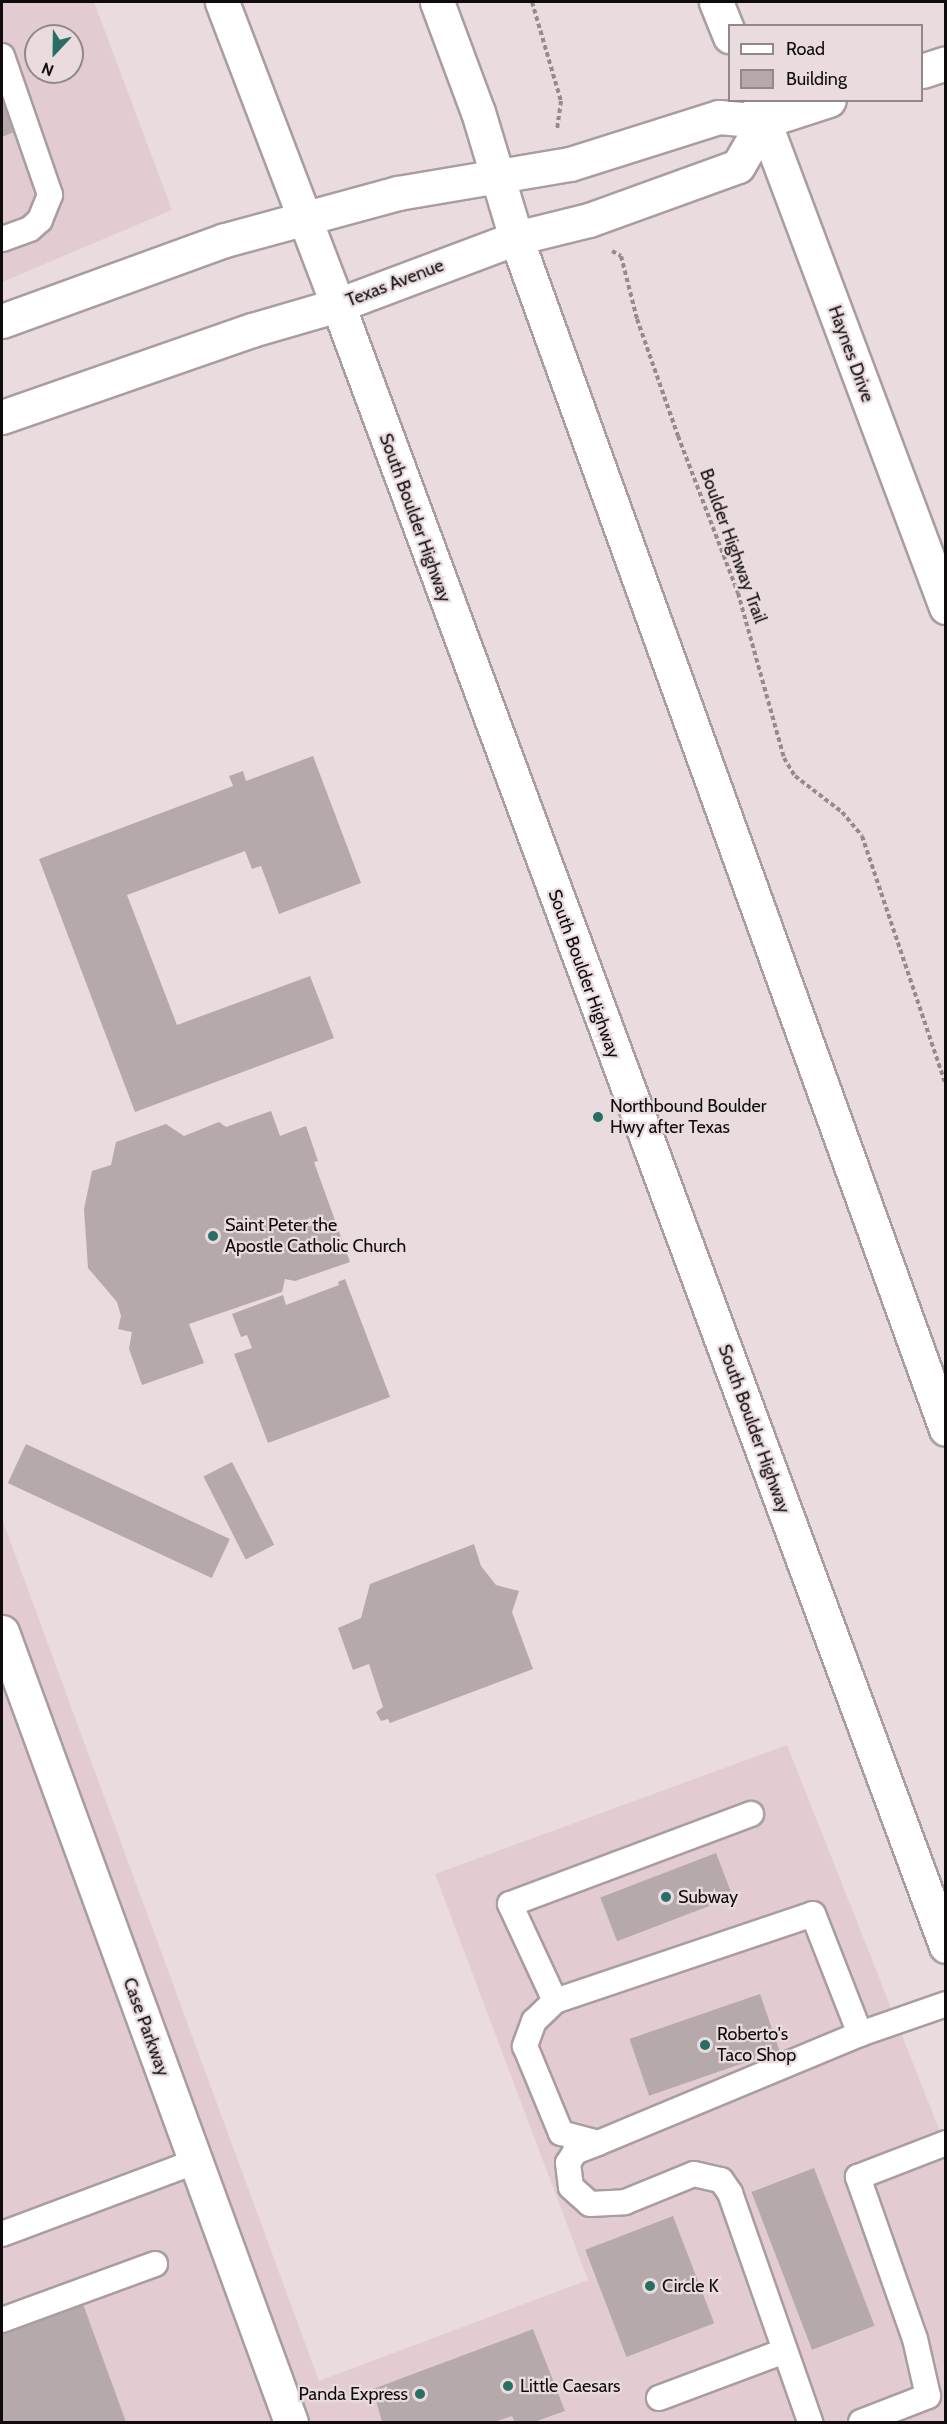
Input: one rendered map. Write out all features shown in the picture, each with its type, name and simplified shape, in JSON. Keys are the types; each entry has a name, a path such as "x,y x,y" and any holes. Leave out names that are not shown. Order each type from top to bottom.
{"main road":[{"name":"South Boulder Highway","path":"222,2 338,305 945,1946"},
{"path":"436,2 498,174 516,238 945,1430"},
{"path":"716,2 728,33"},
{"path":"923,70 945,63"},
{"path":"2,321 225,240 304,221 398,193 498,174 570,164 719,117 816,102"},
{"name":"Texas Avenue","path":"2,417 252,330 338,305 516,238 589,220 738,166 760,111"},
{"name":"Haynes Drive","path":"760,111 945,607"},
{"name":"Case Parkway","path":"2,1632 291,2422"}],"lane":[{"path":"2,56 50,195 40,220 30,229 2,239"},
{"path":"555,2001 510,1904 751,1814"},
{"path":"598,2143 570,2138 558,2128 525,2046 534,2021 555,2001 813,1914 860,2034"},
{"path":"810,2422 730,2193 722,2180 694,2174 625,2202 590,2204 571,2187 568,2163 575,2152 860,2034 945,2004"},
{"path":"861,2422 928,2396 915,2339 858,2177 945,2143"},
{"path":"2,2234 195,2162"},
{"path":"2,2320 155,2264"},
{"path":"659,2398 785,2351"}],"path":[{"path":"532,2 561,101 556,126 570,164"},
{"name":"Boulder Highway Trail","path":"589,220 595,242 621,256 637,319 738,592 784,758 795,776 842,812 862,836 945,1086"}],"shaded area":[{"path":"2,2 94,2 172,210 2,282"},
{"path":"2,1519 319,2381 588,2280 435,1874 787,1745 945,2144 945,2422 2,2422"}],"building":[{"path":"2,100 14,132 2,137"},
{"path":"313,756 361,883 279,914 261,866 252,869 245,851 127,895 177,1025 310,976 334,1038 135,1112 39,859 233,786 229,776 243,771 246,781"},
{"name":"Saint Peter the Apostle Catholic Church","path":"271,1111 280,1136 306,1126 318,1161 314,1162 350,1262 295,1281 285,1279 282,1292 189,1324 204,1363 142,1385 129,1349 132,1332 118,1329 121,1316 117,1302 88,1268 84,1209 92,1171 111,1165 116,1142 166,1124 184,1136 219,1122 226,1127"},
{"path":"345,1279 390,1397 268,1443 234,1354 252,1348 247,1335 241,1337 232,1314 283,1295 286,1305 339,1285 338,1282"},
{"path":"26,1444 230,1539 212,1578 8,1483"},
{"path":"232,1462 274,1545 246,1559 203,1477"},
{"path":"474,1544 481,1566 496,1585 519,1591 512,1612 533,1669 390,1723 388,1719 381,1721 376,1712 383,1707 369,1664 353,1670 338,1628 361,1618 370,1584"},
{"name":"Subway","path":"716,1853 733,1897 617,1941 600,1897"},
{"name":"Roberto's Taco Shop","path":"760,1994 780,2051 649,2096 630,2039"},
{"path":"814,2168 875,2326 812,2350 751,2192"},
{"name":"Circle K","path":"673,2216 714,2323 626,2357 585,2250"},
{"path":"83,2304 126,2422 2,2422 2,2333"},
{"name":"Little Caesars","path":"533,2329 565,2411 534,2422 515,2422 512,2416 494,2422 382,2422 373,2389"}],"place":[{"name":"Northbound Boulder Hwy after Texas","path":"598,1117"},
{"name":"Saint Peter the Apostle Catholic Church","path":"213,1236"},
{"name":"Subway","path":"666,1897"},
{"name":"Roberto's Taco Shop","path":"705,2045"},
{"name":"Circle K","path":"650,2286"},
{"name":"Little Caesars","path":"508,2386"},
{"name":"Panda Express","path":"420,2394"}]}
